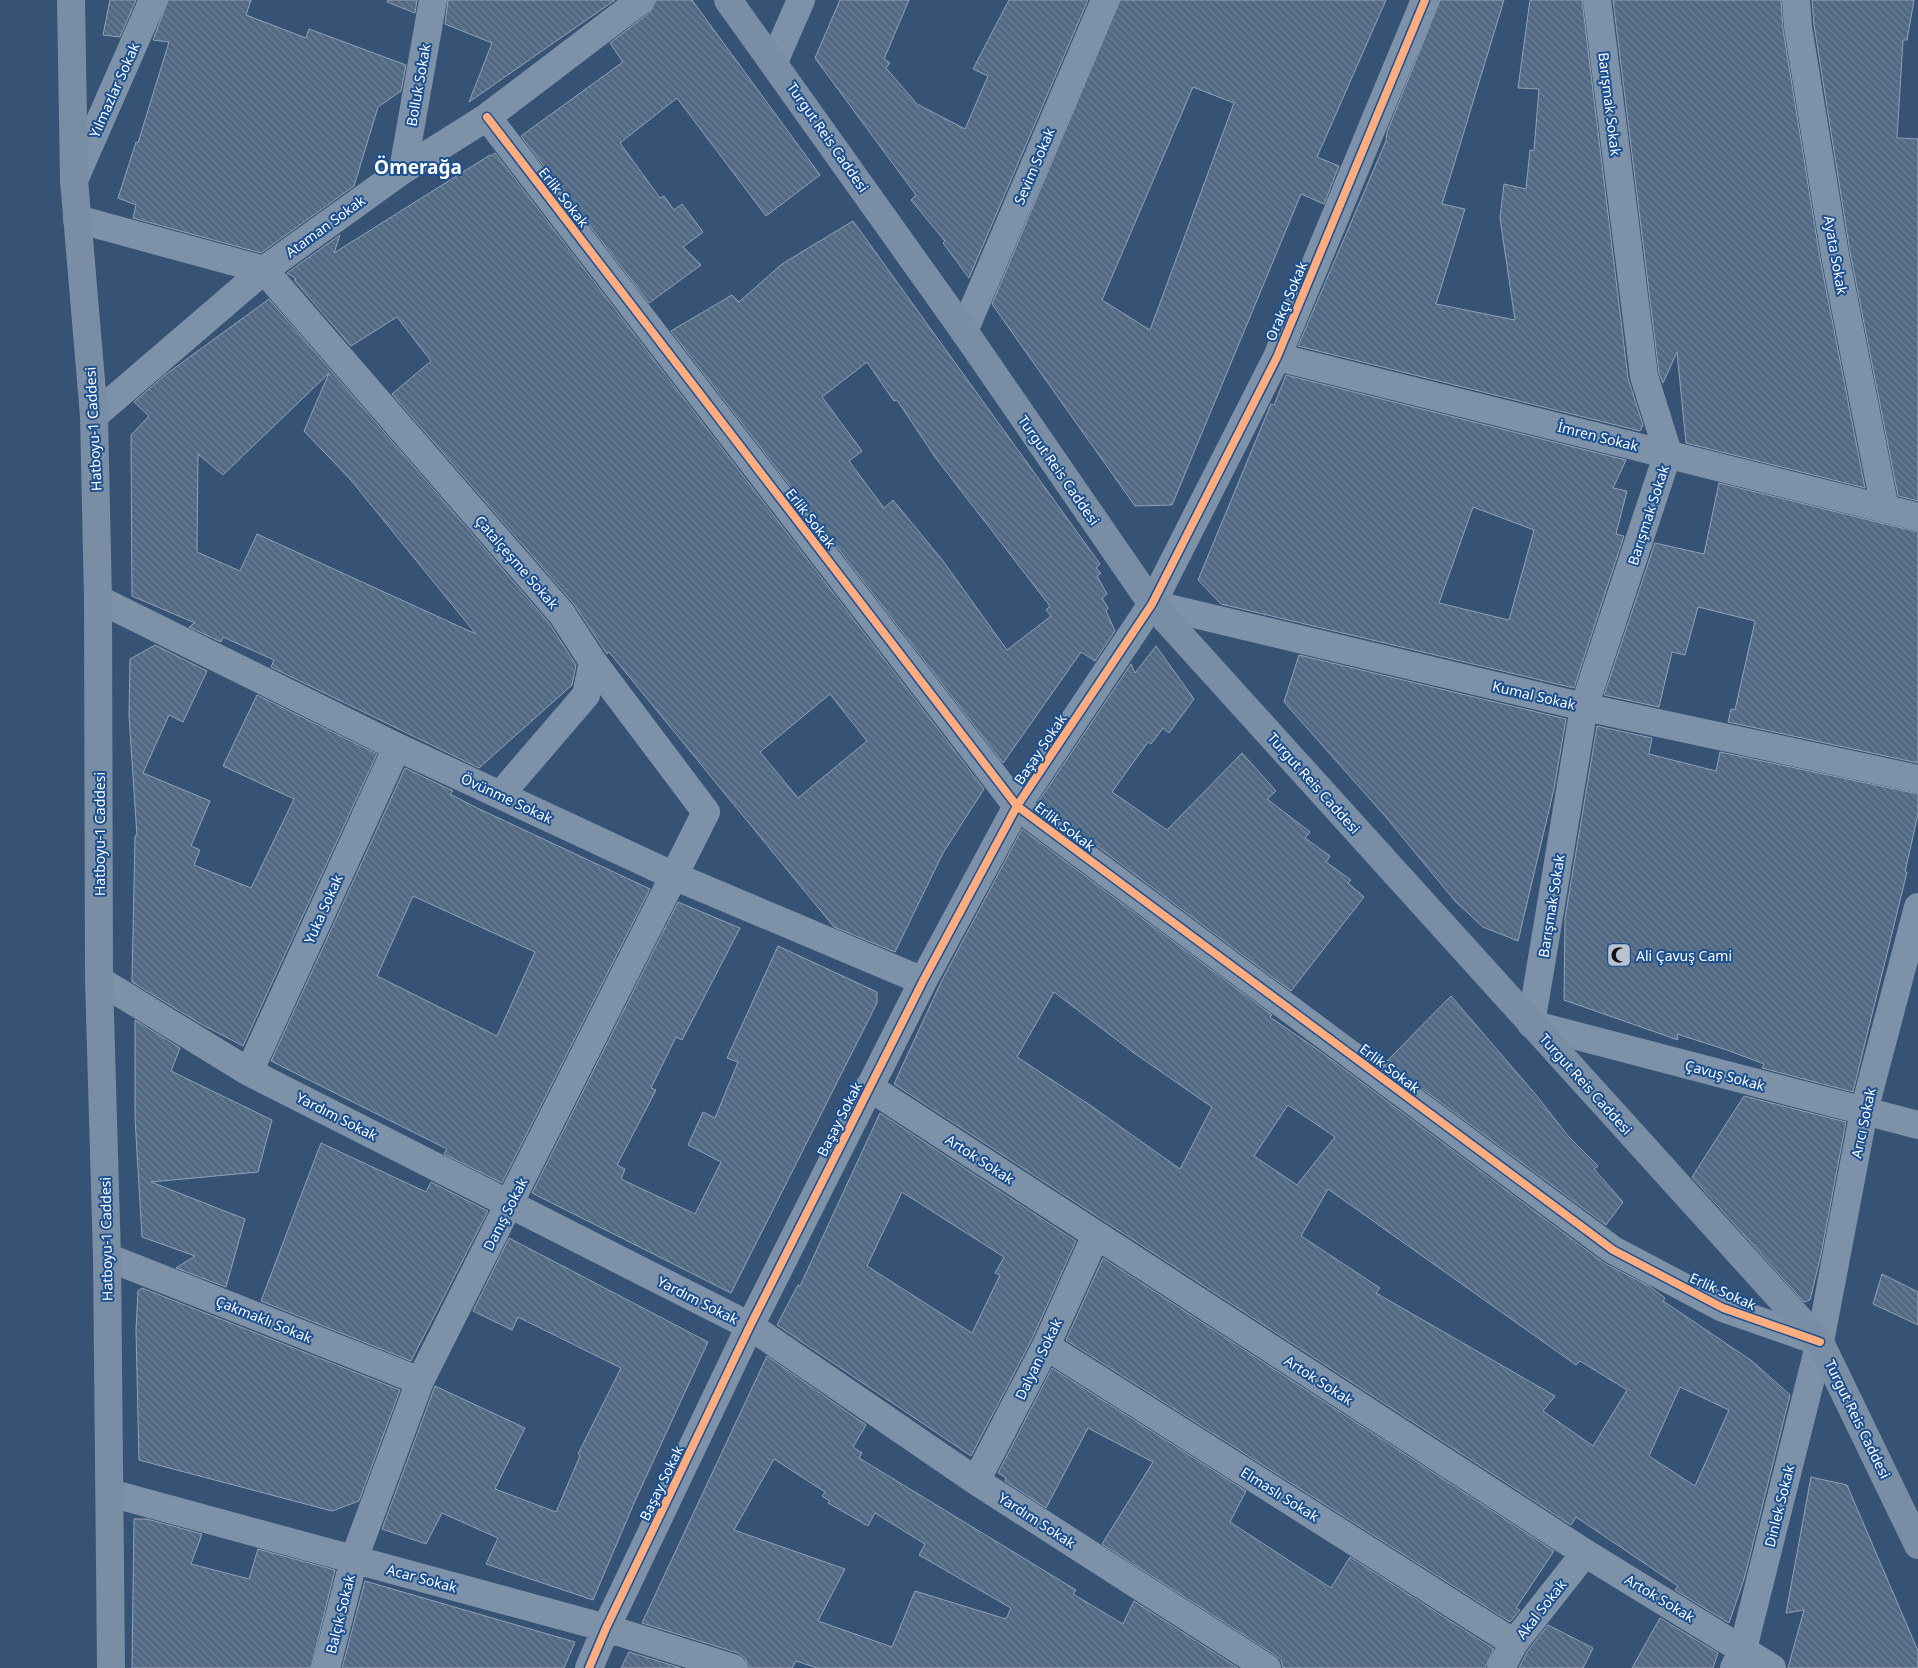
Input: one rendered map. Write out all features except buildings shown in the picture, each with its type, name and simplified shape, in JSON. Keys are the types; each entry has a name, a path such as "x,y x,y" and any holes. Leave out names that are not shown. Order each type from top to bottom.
{"main road":[{"name":"Hatboyu-1 Caddesi","path":"71,0 74,180 94,416 98,599 100,980 107,1257 111,1668"},
{"name":"Turgut Reis Caddesi","path":"728,0 964,331 1152,604 1820,1342 1918,1545"}],"street":[{"name":"Yılmazlar Sokak","path":"74,180 153,0"},
{"name":"Bolluk Sokak","path":"403,170 433,0"},
{"name":"Ataman Sokak","path":"94,416 264,270 403,170 487,117 641,0"},
{"path":"774,62 801,0"},
{"name":"Sevim Sokak","path":"964,331 1105,0"},
{"name":"Orakçı Sokak","path":"1152,604 1277,357 1425,0"},
{"name":"Barışmak Sokak","path":"1531,1024 1584,707 1668,453 1644,376 1598,0"},
{"name":"Ayata Sokak","path":"1796,0 1798,28 1835,255 1885,508"},
{"name":"Erlik Sokak","path":"487,117 1017,806 1612,1250 1723,1308 1820,1342"},
{"path":"78,219 264,270"},
{"name":"Çatalçeşme Sokak","path":"264,270 562,614 593,662 706,812 674,876"},
{"name":"İmren Sokak","path":"1277,357 1668,453 1918,517"},
{"name":"Övünme Sokak","path":"98,599 397,747 674,876 923,981"},
{"name":"Başay Sokak","path":"589,1668 606,1628 750,1326 923,981 1017,806 1152,604"},
{"name":"Kumal Sokak","path":"1152,604 1584,707 1918,779"},
{"path":"501,794 586,695 593,662"},
{"name":"Yuka Sokak","path":"249,1072 397,747"},
{"name":"Danış Sokak","path":"354,1559 420,1381 674,876"},
{"name":"Arıcı Sokak","path":"1820,1342 1864,1111 1918,907"},
{"name":"Yardım Sokak","path":"100,980 249,1072 750,1326 976,1481 1267,1668"},
{"name":"Çavuş Sokak","path":"1531,1024 1918,1125"},
{"name":"Artok Sokak","path":"869,1087 1585,1553 1739,1658 1772,1668"},
{"name":"Dalyan Sokak","path":"976,1481 1046,1346 1096,1235"},
{"name":"Çakmaklı Sokak","path":"107,1257 420,1381"},
{"name":"Dinlek Sokak","path":"1739,1658 1820,1342"},
{"name":"Elmaslı Sokak","path":"1046,1346 1514,1643"},
{"name":"Acar Sokak","path":"110,1494 606,1628 733,1668"},
{"name":"Akal Sokak","path":"1501,1668 1514,1643 1585,1553"},
{"name":"Balçık Sokak","path":"326,1668 354,1559"}],"cycle path":[{"path":"589,1668 606,1628 750,1326 923,981 1017,806 1152,604 1277,357 1425,0"},
{"path":"487,117 1017,806 1613,1250 1723,1308 1820,1342"}],"place":[{"name":"Ali Çavuş Cami","path":"1619,955"}],"district":[{"name":"Ömerağa","path":"418,167"}]}
